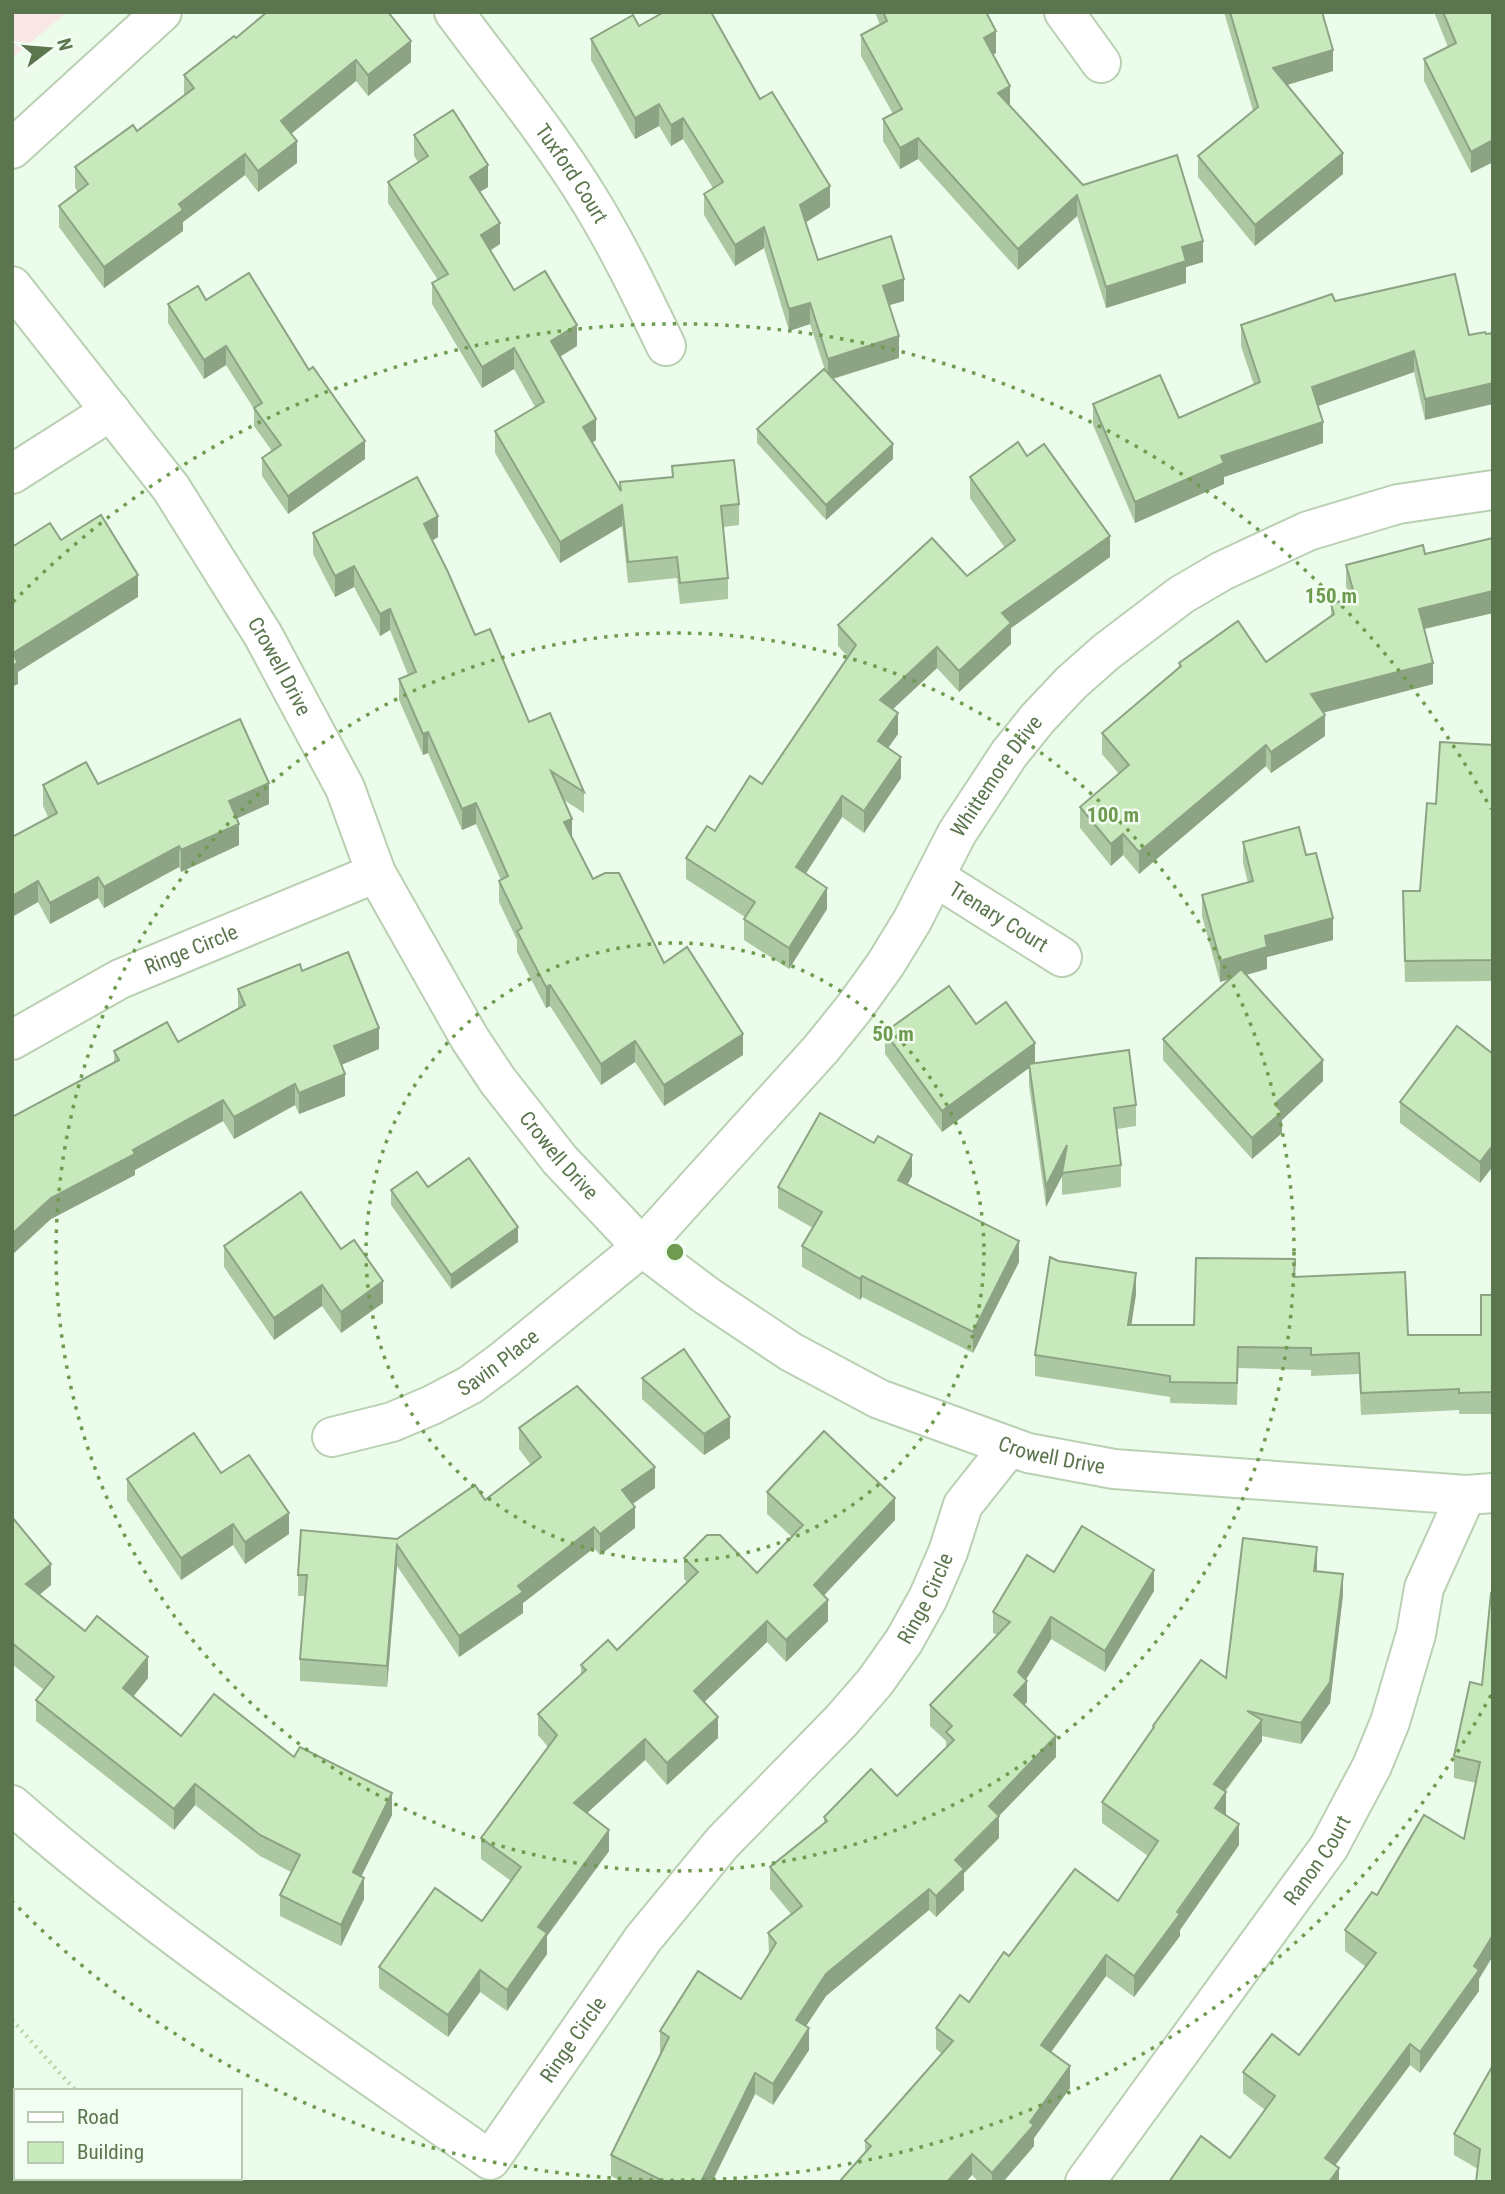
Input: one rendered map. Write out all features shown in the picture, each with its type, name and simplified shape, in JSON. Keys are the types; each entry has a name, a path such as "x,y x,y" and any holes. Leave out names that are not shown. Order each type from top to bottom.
{"street":[{"path":"12,149 162,12"},
{"name":"Tuxford Court","path":"454,12 555,147 589,199 621,253 666,346"},
{"path":"1064,12 1101,63"},
{"name":"Crowell Drive","path":"12,286 171,488 263,635 345,788 376,873 470,1039 498,1081 560,1160 642,1247 707,1296 791,1352 879,1399 1028,1453 1114,1469 1479,1494"},
{"path":"12,474 111,411"},
{"name":"Whittemore Drive","path":"642,1247 821,1049 854,1008 885,965 972,811 1009,754 1071,683 1106,652 1181,595 1222,571 1308,531 1398,504 1493,489"},
{"name":"Ringe Circle","path":"12,1040 120,979 376,873"},
{"name":"Trenary Court","path":"934,877 1062,957"},
{"name":"Savin Place","path":"332,1437 392,1422 470,1385 642,1247"},
{"name":"Ringe Circle","path":"12,1805 191,1950 490,2160 643,1939 722,1843 842,1720 904,1641 928,1598 948,1552 963,1505 1009,1447"},
{"name":"Ranon Court","path":"1085,2182 1329,1847 1372,1766 1390,1722 1416,1634 1424,1588 1479,1494"}],"path":[{"path":"12,2020 74,2089"}],"shaded area":[{"path":"12,12 67,12 12,58"}],"building":[{"path":"267,12 388,12 411,41 368,75 356,60 281,121 297,141 258,171 245,154 179,204 183,210 104,267 59,206 88,184 75,167 133,125 137,131 194,88 184,75"},
{"path":"664,12 711,12 760,99 772,92 830,186 800,205 818,260 891,236 904,279 883,286 899,336 828,359 810,303 789,309 764,227 735,245 704,194 723,182 683,118 671,125 659,104 635,118 591,39 633,15 639,26"},
{"path":"883,12 986,12 996,31 984,38 1010,86 998,93 1083,185 1177,155 1203,241 1182,247 1186,261 1106,287 1077,195 1018,249 918,138 900,148 883,119 902,109 861,35 887,21"},
{"path":"1230,12 1322,12 1333,50 1273,68 1343,153 1255,225 1198,156 1258,107"},
{"path":"1443,12 1493,12 1493,140 1471,152 1424,59 1456,43"},
{"path":"453,110 488,165 470,177 500,223 481,235 514,290 545,271 577,325 551,341 596,419 583,427 621,491 620,482 673,477 672,466 734,460 739,504 721,506 728,578 680,583 677,557 628,562 622,505 560,542 495,431 544,402 514,348 482,367 432,283 448,274 388,182 428,156 414,135"},
{"path":"249,273 309,370 313,367 365,441 288,496 262,458 281,445 254,408 262,403 226,346 204,360 168,304 198,286 206,300"},
{"path":"1455,274 1469,335 1493,333 1493,383 1425,399 1414,351 1312,387 1323,422 1221,456 1224,463 1135,502 1093,404 1160,375 1179,418 1260,382 1241,325 1332,294 1335,301"},
{"path":"824,369 893,444 826,505 757,429"},
{"path":"1018,442 1027,456 1044,444 1110,536 1002,613 1011,623 959,671 937,647 880,700 898,713 878,741 901,757 864,811 842,796 796,867 827,888 789,948 744,919 755,902 686,858 707,826 715,831 750,776 762,784 856,645 838,625 932,538 967,576 1015,540 970,477"},
{"path":"417,477 438,516 424,524 475,635 490,629 529,722 550,713 584,792 551,771 572,819 564,822 593,879 605,873 619,873 664,963 687,947 743,1034 664,1085 635,1041 601,1064 550,985 546,987 517,931 522,928 499,881 508,876 476,803 462,809 428,732 423,734 399,679 416,672 390,609 380,614 354,566 335,576 313,533"},
{"path":"101,515 138,575 13,653 18,663 12,666 12,547 50,523 61,540"},
{"path":"1493,538 1493,591 1419,609 1433,663 1311,694 1325,715 1271,752 1266,745 1139,852 1123,834 1111,844 1080,807 1129,765 1102,733 1181,666 1179,663 1238,621 1266,662 1334,614 1331,604 1355,597 1346,565 1423,545 1425,554"},
{"path":"240,719 269,783 229,801 239,824 181,850 179,846 104,887 98,877 50,903 38,881 12,896 12,837 57,813 43,785 86,762 98,784"},
{"path":"1440,742 1493,745 1493,960 1405,961 1403,891 1420,891 1427,803 1436,804"},
{"path":"1299,827 1306,855 1316,853 1333,918 1265,936 1267,947 1220,961 1202,895 1253,881 1243,842"},
{"path":"348,952 379,1028 334,1046 345,1074 299,1093 295,1084 234,1117 223,1100 133,1150 135,1154 51,1198 12,1234 12,1117 119,1060 114,1051 167,1022 178,1042 245,1005 238,989 300,964 302,971"},
{"path":"1241,969 1323,1060 1275,1104 1282,1112 1252,1138 1163,1039"},
{"path":"949,986 976,1024 1006,1002 1035,1043 942,1111 885,1032"},
{"path":"1457,1026 1493,1054 1493,1145 1480,1162 1400,1102"},
{"path":"1129,1050 1136,1105 1114,1108 1121,1165 1062,1173 1067,1145 1046,1186 1029,1064"},
{"path":"820,1113 874,1143 878,1136 912,1155 898,1180 1019,1241 973,1332 862,1276 860,1279 802,1246 822,1212 778,1187"},
{"path":"469,1158 518,1227 451,1275 391,1190 417,1172 428,1187"},
{"path":"301,1192 341,1249 354,1240 383,1281 341,1312 322,1285 274,1318 224,1246"},
{"path":"1050,1257 1058,1261 1136,1273 1128,1325 1194,1325 1196,1258 1295,1259 1294,1277 1405,1272 1408,1335 1481,1335 1481,1295 1493,1295 1493,1392 1459,1393 1459,1389 1361,1393 1359,1353 1311,1355 1311,1348 1238,1347 1237,1383 1170,1382 1170,1376 1035,1355"},
{"path":"684,1349 730,1417 704,1434 642,1378"},
{"path":"577,1386 655,1467 622,1490 635,1507 600,1534 594,1527 518,1586 523,1592 459,1636 397,1545 387,1666 300,1659 307,1575 298,1575 301,1530 397,1539 475,1485 485,1500 541,1457 519,1428"},
{"path":"824,1431 895,1498 814,1585 828,1600 786,1640 767,1621 694,1691 718,1717 667,1763 645,1739 574,1803 609,1830 538,1927 547,1933 507,1990 480,1970 448,2015 379,1967 435,1888 482,1921 521,1867 481,1838 557,1735 538,1714 586,1670 581,1665 608,1640 617,1650 698,1572 684,1558 707,1535 720,1535 757,1573 803,1525 767,1492"},
{"path":"194,1433 221,1473 249,1455 289,1513 245,1542 233,1524 181,1558 127,1479"},
{"path":"12,1517 51,1564 26,1584 85,1631 97,1616 148,1657 123,1688 181,1736 214,1694 294,1757 300,1747 392,1793 353,1872 364,1878 341,1925 280,1895 300,1855 260,1835 195,1784 174,1809 36,1700 54,1677 12,1643"},
{"path":"1082,1526 1154,1570 1105,1651 1051,1617 1018,1672 1027,1681 1014,1695 1056,1736 989,1806 999,1816 955,1860 964,1869 936,1896 929,1889 826,1974 796,2020 809,2028 773,2084 755,2073 701,2182 665,2182 611,2155 669,2037 660,2031 698,1971 741,1999 776,1943 768,1933 802,1906 770,1867 827,1821 824,1817 871,1769 897,1796 954,1740 946,1732 952,1726 930,1705 1010,1622 993,1612 1027,1555 1054,1572"},
{"path":"1243,1538 1317,1547 1314,1571 1343,1574 1330,1682 1301,1723 1247,1711 1262,1720 1214,1784 1226,1792 1215,1808 1239,1824 1177,1912 1180,1914 1134,1976 1106,1955 1041,2045 1070,2066 1030,2122 1034,2125 992,2173 972,2154 947,2182 839,2182 871,2146 865,2141 953,2041 936,2028 960,1995 969,2002 1004,1952 1009,1956 1075,1869 1118,1901 1158,1841 1102,1802 1201,1660 1226,1678"},
{"path":"1491,1593 1493,1935 1474,1966 1479,1970 1420,2052 1410,2044 1325,2158 1339,2168 1329,2182 1169,2182 1201,2136 1230,2158 1275,2096 1243,2072 1272,2034 1299,2055 1376,1953 1345,1930 1372,1892 1377,1895 1424,1815 1464,1839 1480,1762 1454,1756 1470,1682 1482,1685"},
{"path":"1493,2065 1493,2182 1476,2182 1480,2149 1454,2134"}]}
